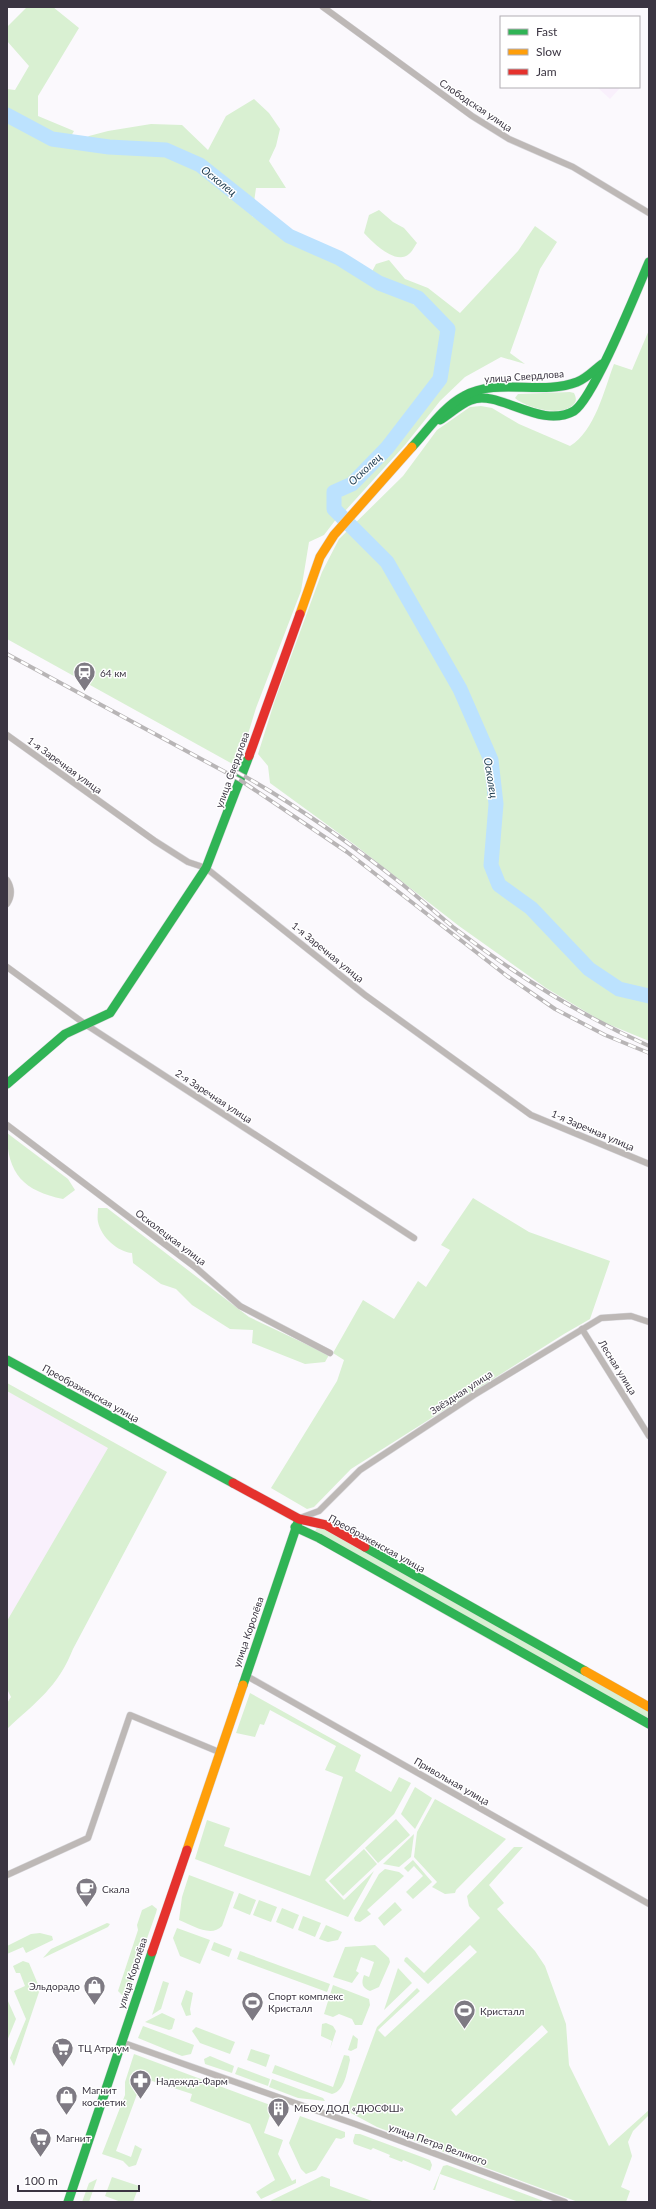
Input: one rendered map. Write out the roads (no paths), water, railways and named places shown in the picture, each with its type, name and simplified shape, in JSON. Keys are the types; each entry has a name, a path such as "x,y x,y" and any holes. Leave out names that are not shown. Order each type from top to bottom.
{"main road":[{"name":"улица Свердлова","path":"431,426 471,400 484,398 550,417 562,416 575,410 585,400 592,389 649,262"},
{"name":"улица Свердлова","path":"7,1084 65,1034 110,1013 206,868 242,775 320,557 334,535 449,405 459,397 474,391 492,388 550,387 574,383 589,376 602,364"},
{"name":"Преображенская улица","path":"7,1360 297,1523 319,1538 649,1724"},
{"name":"Преображенская улица","path":"297,1523 326,1526 649,1707"},
{"name":"улица Королёва","path":"68,2202 297,1523"}],"street":[{"name":"Слободская улица","path":"323,7 472,116 509,139 573,168 649,213"},
{"name":"1-я Заречная улица","path":"7,735 155,841 188,862 206,868 365,995 531,1115 649,1164"},
{"path":"7,880 11,886 9,901"},
{"name":"2-я Заречная улица","path":"7,967 85,1024 414,1238"},
{"name":"Осколецкая улица","path":"7,1126 195,1267 240,1306 330,1353"},
{"name":"Звёздная улица","path":"297,1523 319,1511 360,1470 474,1395 601,1318 631,1316 649,1322"},
{"name":"Лесная улица","path":"582,1329 649,1436"},
{"name":"Привольная улица","path":"245,1675 649,1904"},
{"path":"7,1875 88,1838 130,1715 219,1752"},
{"name":"улица Петра Великого","path":"121,2042 355,2124 565,2202"}],"waterway":[{"name":"Осколец","path":"7,115 52,139 109,147 166,150 200,165 289,236 339,258 379,283 418,298 448,329 440,379 387,448 352,484 334,492 334,509 387,562 460,689 491,760 496,804 491,865 499,885 531,908 589,969 619,989 649,996"}],"railway":[{"path":"7,654 240,780 347,852 507,976 555,1009 605,1035 649,1053"},
{"path":"237,772 280,797 342,839 402,884 453,927 523,977 597,1021 649,1046"}],"place":[{"name":"64 км","path":"84,692"},
{"name":"Скала","path":"86,1908"},
{"name":"Эльдорадо","path":"95,2006"},
{"name":"Спорт комплекс Кристалл","path":"252,2022"},
{"name":"Кристалл","path":"464,2030"},
{"name":"ТЦ Атриум","path":"63,2068"},
{"name":"Надежда-Фарм","path":"140,2100"},
{"name":"Магнит косметик","path":"67,2116"},
{"name":"МБОУ ДОД «ДЮСФШ»","path":"278,2128"},
{"name":"Магнит","path":"40,2158"}]}
